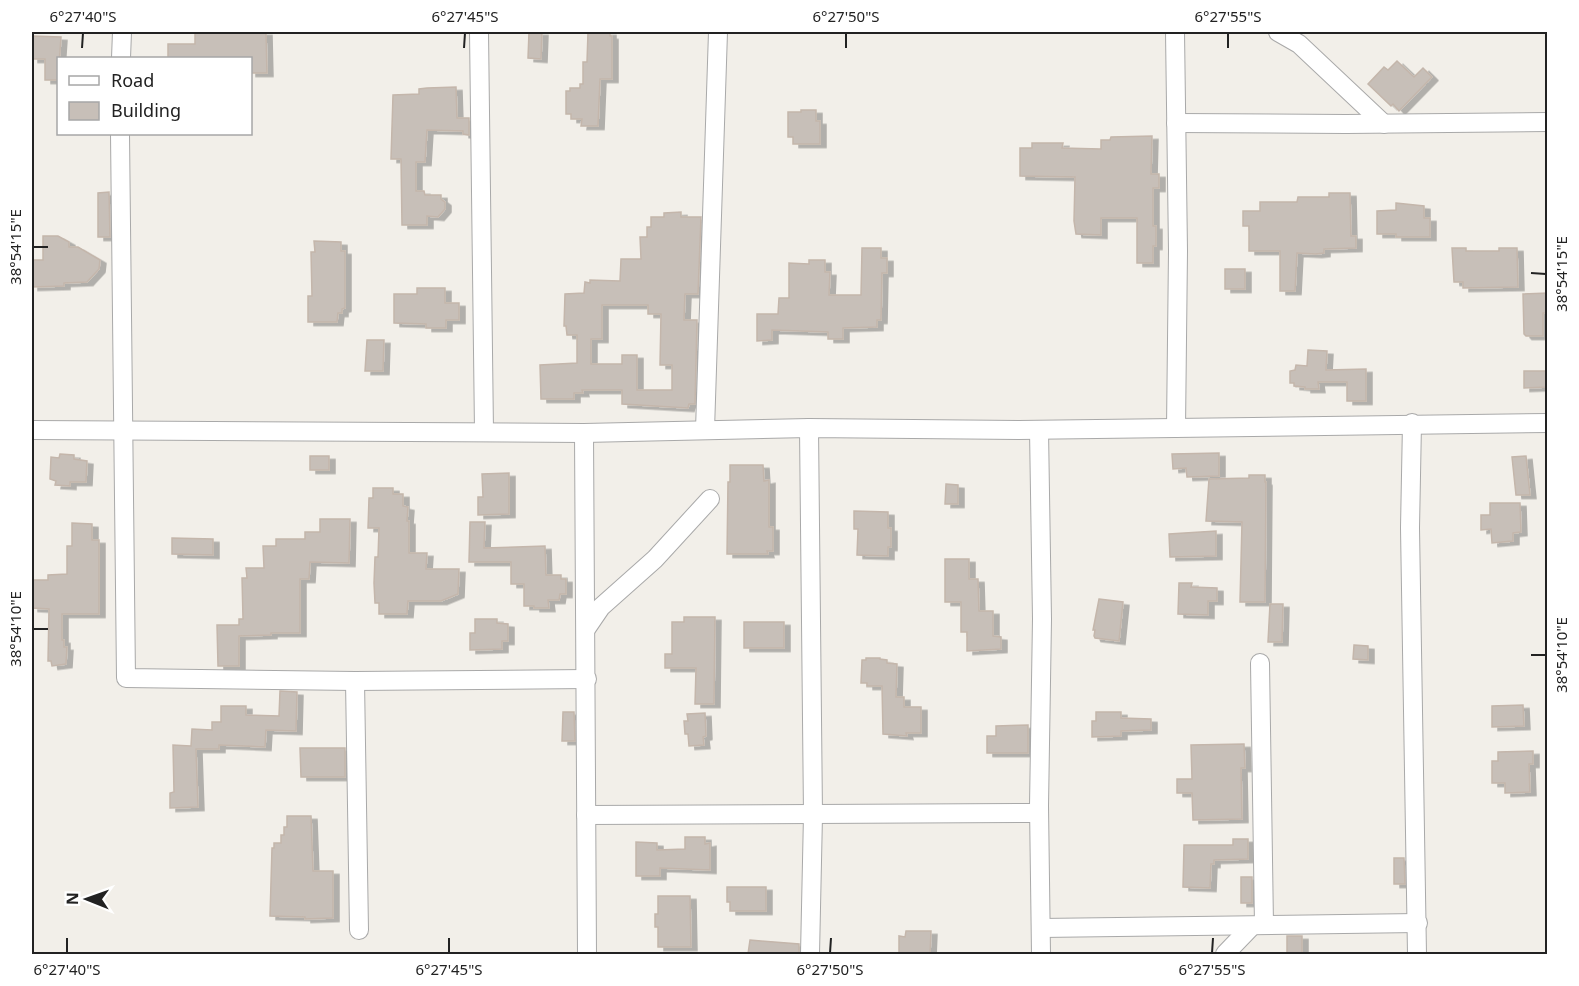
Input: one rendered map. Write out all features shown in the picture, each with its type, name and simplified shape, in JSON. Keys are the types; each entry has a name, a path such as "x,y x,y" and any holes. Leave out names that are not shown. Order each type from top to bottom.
{"street":[{"path":"122,32 122,57"},
{"path":"479,32 484,431"},
{"path":"705,430 718,32"},
{"path":"1175,32 1178,251 1176,428"},
{"path":"1278,32 1299,44 1384,124"},
{"path":"1176,123 1548,122"},
{"path":"120,135 126,678 355,681 587,679"},
{"path":"1412,423 1410,528 1417,954"},
{"path":"32,430 584,433 809,428 1039,430 1412,423 1548,423"},
{"path":"809,428 813,815 810,954"},
{"path":"1039,430 1042,619 1039,813 1041,954"},
{"path":"584,433 587,954"},
{"path":"586,629 601,607 655,559 710,500"},
{"path":"1225,954 1258,925 1260,663"},
{"path":"355,681 359,930"},
{"path":"586,815 1039,813"},
{"path":"1041,928 1418,923"}],"building":[{"path":"195,32 266,32 267,73 252,73 252,57 168,57 168,44 195,44"},
{"path":"529,32 542,32 541,59 528,58"},
{"path":"588,32 610,32 612,36 612,79 600,79 598,126 581,126 582,119 571,119 571,114 566,114 566,91 570,91 570,88 580,88 580,84 583,84 583,62 587,62"},
{"path":"32,36 61,37 60,57 57,57 57,80 45,80 45,59 32,59"},
{"path":"1397,61 1414,77 1423,68 1432,77 1399,111 1368,84 1384,67 1388,70"},
{"path":"456,87 457,118 469,118 469,135 463,134 463,131 427,130 425,162 416,162 416,191 424,191 425,195 441,195 441,199 445,202 445,209 438,217 427,216 427,225 402,225 401,159 391,159 393,95 419,94 419,89"},
{"path":"801,110 816,110 816,121 820,121 820,144 793,144 793,137 788,137 788,112 801,112"},
{"path":"1152,136 1151,174 1159,174 1159,188 1153,188 1153,226 1156,226 1156,246 1153,246 1153,263 1137,263 1137,218 1101,218 1101,235 1076,234 1075,177 1020,176 1020,148 1032,148 1032,143 1063,143 1062,148 1101,149 1101,140 1110,140 1111,137"},
{"path":"109,192 110,237 98,237 98,193"},
{"path":"1329,193 1350,193 1351,236 1356,236 1356,248 1324,249 1324,253 1316,254 1297,253 1295,291 1280,291 1280,251 1249,251 1249,226 1243,226 1243,211 1260,211 1260,202 1297,202 1298,197 1329,197"},
{"path":"1396,203 1424,206 1424,218 1430,218 1430,237 1396,237 1396,234 1377,234 1377,211 1396,210"},
{"path":"681,212 681,217 701,217 698,294 685,294 684,320 697,320 695,404 689,404 688,408 622,404 622,390 582,390 583,393 574,393 574,399 541,399 540,365 577,363 577,335 567,335 566,326 564,326 565,294 584,293 585,282 590,283 590,280 620,281 621,259 641,259 640,237 647,237 647,227 651,227 651,217 664,217 664,213","holes":["602,305 648,305 648,314 661,314 660,365 672,365 672,390 637,390 637,355 622,355 622,364 591,364 591,339 602,339"]},
{"path":"43,236 58,236 69,242 69,247 78,247 100,260 99,269 87,282 64,283 64,286 32,287 32,260 43,260"},
{"path":"314,241 341,242 341,251 345,251 345,308 342,309 342,313 338,313 337,322 308,322 308,296 312,296 311,252 315,252"},
{"path":"862,248 881,248 881,258 887,258 887,273 882,273 881,320 877,320 877,327 843,328 843,339 828,339 828,332 772,330 772,340 757,341 757,314 778,314 779,298 789,298 789,263 809,264 809,260 825,260 825,272 830,272 829,295 861,295"},
{"path":"1452,248 1466,248 1466,251 1499,251 1499,248 1517,248 1518,287 1463,288 1463,282 1454,282"},
{"path":"1225,269 1245,269 1245,289 1225,289"},
{"path":"417,288 445,288 445,303 459,303 459,320 446,320 446,328 426,328 426,324 394,323 394,294 417,294"},
{"path":"1548,293 1548,313 1543,313 1543,336 1526,336 1524,334 1523,294"},
{"path":"367,340 384,340 383,371 365,371"},
{"path":"1308,350 1327,351 1326,370 1366,369 1366,401 1347,401 1347,382 1318,382 1319,389 1305,389 1305,387 1294,386 1294,383 1290,383 1290,371 1295,370 1296,365 1307,366"},
{"path":"1524,371 1548,371 1548,387 1524,388"},
{"path":"1219,453 1219,476 1187,477 1186,468 1173,469 1172,454"},
{"path":"60,454 74,455 74,459 87,461 86,482 70,482 70,486 55,485 56,481 50,479 51,457 59,458"},
{"path":"310,456 329,456 329,470 310,470"},
{"path":"1526,456 1530,495 1516,495 1512,457"},
{"path":"730,465 763,465 764,481 769,480 769,527 773,527 773,551 767,551 768,554 727,554"},
{"path":"509,473 509,514 478,515 478,497 483,497 482,474"},
{"path":"1249,475 1265,475 1266,482 1265,602 1240,602 1242,522 1206,521 1209,479 1249,478"},
{"path":"946,484 958,485 958,504 945,504"},
{"path":"373,488 393,488 393,494 403,494 403,506 408,507 409,553 427,553 426,569 459,569 458,594 441,601 408,601 407,614 379,614 379,603 375,603 374,583 379,528 368,528 369,498 373,498"},
{"path":"1490,503 1520,503 1521,532 1513,533 1513,541 1492,543 1491,529 1481,530 1481,515 1490,515"},
{"path":"854,511 888,512 891,547 888,547 888,556 857,555 858,529 854,529"},
{"path":"320,519 350,519 349,563 310,562 309,579 300,579 300,633 239,636 239,666 218,666 217,625 239,625 239,619 243,619 242,578 247,578 246,568 264,568 263,546 276,546 276,539 305,539 305,532 320,532"},
{"path":"470,522 485,522 484,548 545,546 546,575 561,575 561,579 566,579 566,594 560,594 559,600 548,600 549,608 524,606 524,584 511,584 511,562 469,562"},
{"path":"72,523 92,524 92,540 99,540 99,614 62,614 62,640 64,640 64,647 67,647 66,664 52,666 51,661 48,661 49,609 32,608 32,580 48,580 48,575 67,574 67,546 72,546"},
{"path":"1216,531 1216,556 1170,557 1169,534"},
{"path":"172,538 213,539 213,555 172,554"},
{"path":"945,559 969,559 969,579 978,579 979,611 993,611 993,636 1001,637 1001,649 967,651 967,632 961,632 961,602 945,602"},
{"path":"1179,583 1192,583 1191,587 1217,588 1217,601 1208,601 1208,615 1178,614"},
{"path":"1099,599 1123,602 1119,641 1094,636"},
{"path":"1270,604 1283,604 1282,642 1268,642"},
{"path":"684,617 715,617 714,704 695,704 696,668 665,668 665,654 672,654 672,622 684,622"},
{"path":"475,619 497,619 497,623 508,624 508,641 502,641 502,649 470,650 470,633 475,633"},
{"path":"744,622 784,622 784,648 744,648"},
{"path":"1354,645 1368,646 1368,660 1353,659"},
{"path":"880,658 887,660 887,663 897,664 896,697 904,697 904,707 921,707 921,733 906,733 907,736 883,734 882,686 867,686 867,683 861,683 862,660"},
{"path":"280,691 297,692 296,731 266,730 265,747 219,745 219,749 196,749 198,807 170,808 170,793 174,792 173,745 191,746 192,729 212,730 212,722 221,722 221,706 246,706 246,715 279,716"},
{"path":"1523,705 1524,726 1492,727 1492,706"},
{"path":"563,712 574,712 575,741 562,741"},
{"path":"1096,712 1121,712 1121,718 1151,719 1151,730 1121,731 1121,736 1092,737 1092,721 1096,721"},
{"path":"705,713 704,745 689,746 684,721 688,721 687,714"},
{"path":"1028,725 1028,753 987,753 987,736 996,736 996,726"},
{"path":"1244,744 1245,768 1241,768 1242,819 1193,820 1192,793 1177,793 1177,779 1192,779 1191,745"},
{"path":"300,748 345,748 345,777 301,777"},
{"path":"1533,751 1533,764 1529,764 1530,792 1505,793 1505,783 1492,783 1492,761 1498,761 1498,752"},
{"path":"287,816 311,816 313,871 333,871 333,918 305,919 305,917 270,916 272,848 274,848 274,843 281,843 284,827 287,827"},
{"path":"685,837 705,837 705,844 710,843 710,870 660,868 660,876 636,876 636,842 657,843 657,850 685,849"},
{"path":"1233,839 1248,839 1248,859 1214,860 1214,864 1211,864 1210,888 1183,887 1184,845 1233,845"},
{"path":"1394,858 1404,858 1405,884 1394,884"},
{"path":"1241,877 1252,877 1252,903 1241,903"},
{"path":"727,887 766,887 766,911 730,911 730,902 727,902"},
{"path":"658,896 690,896 691,947 658,947 658,927 655,927 655,914 658,914"},
{"path":"906,931 931,931 930,954 899,954 899,936 905,937"},
{"path":"1287,936 1302,936 1302,954 1287,954"},
{"path":"750,940 799,944 799,954 748,954"}]}
